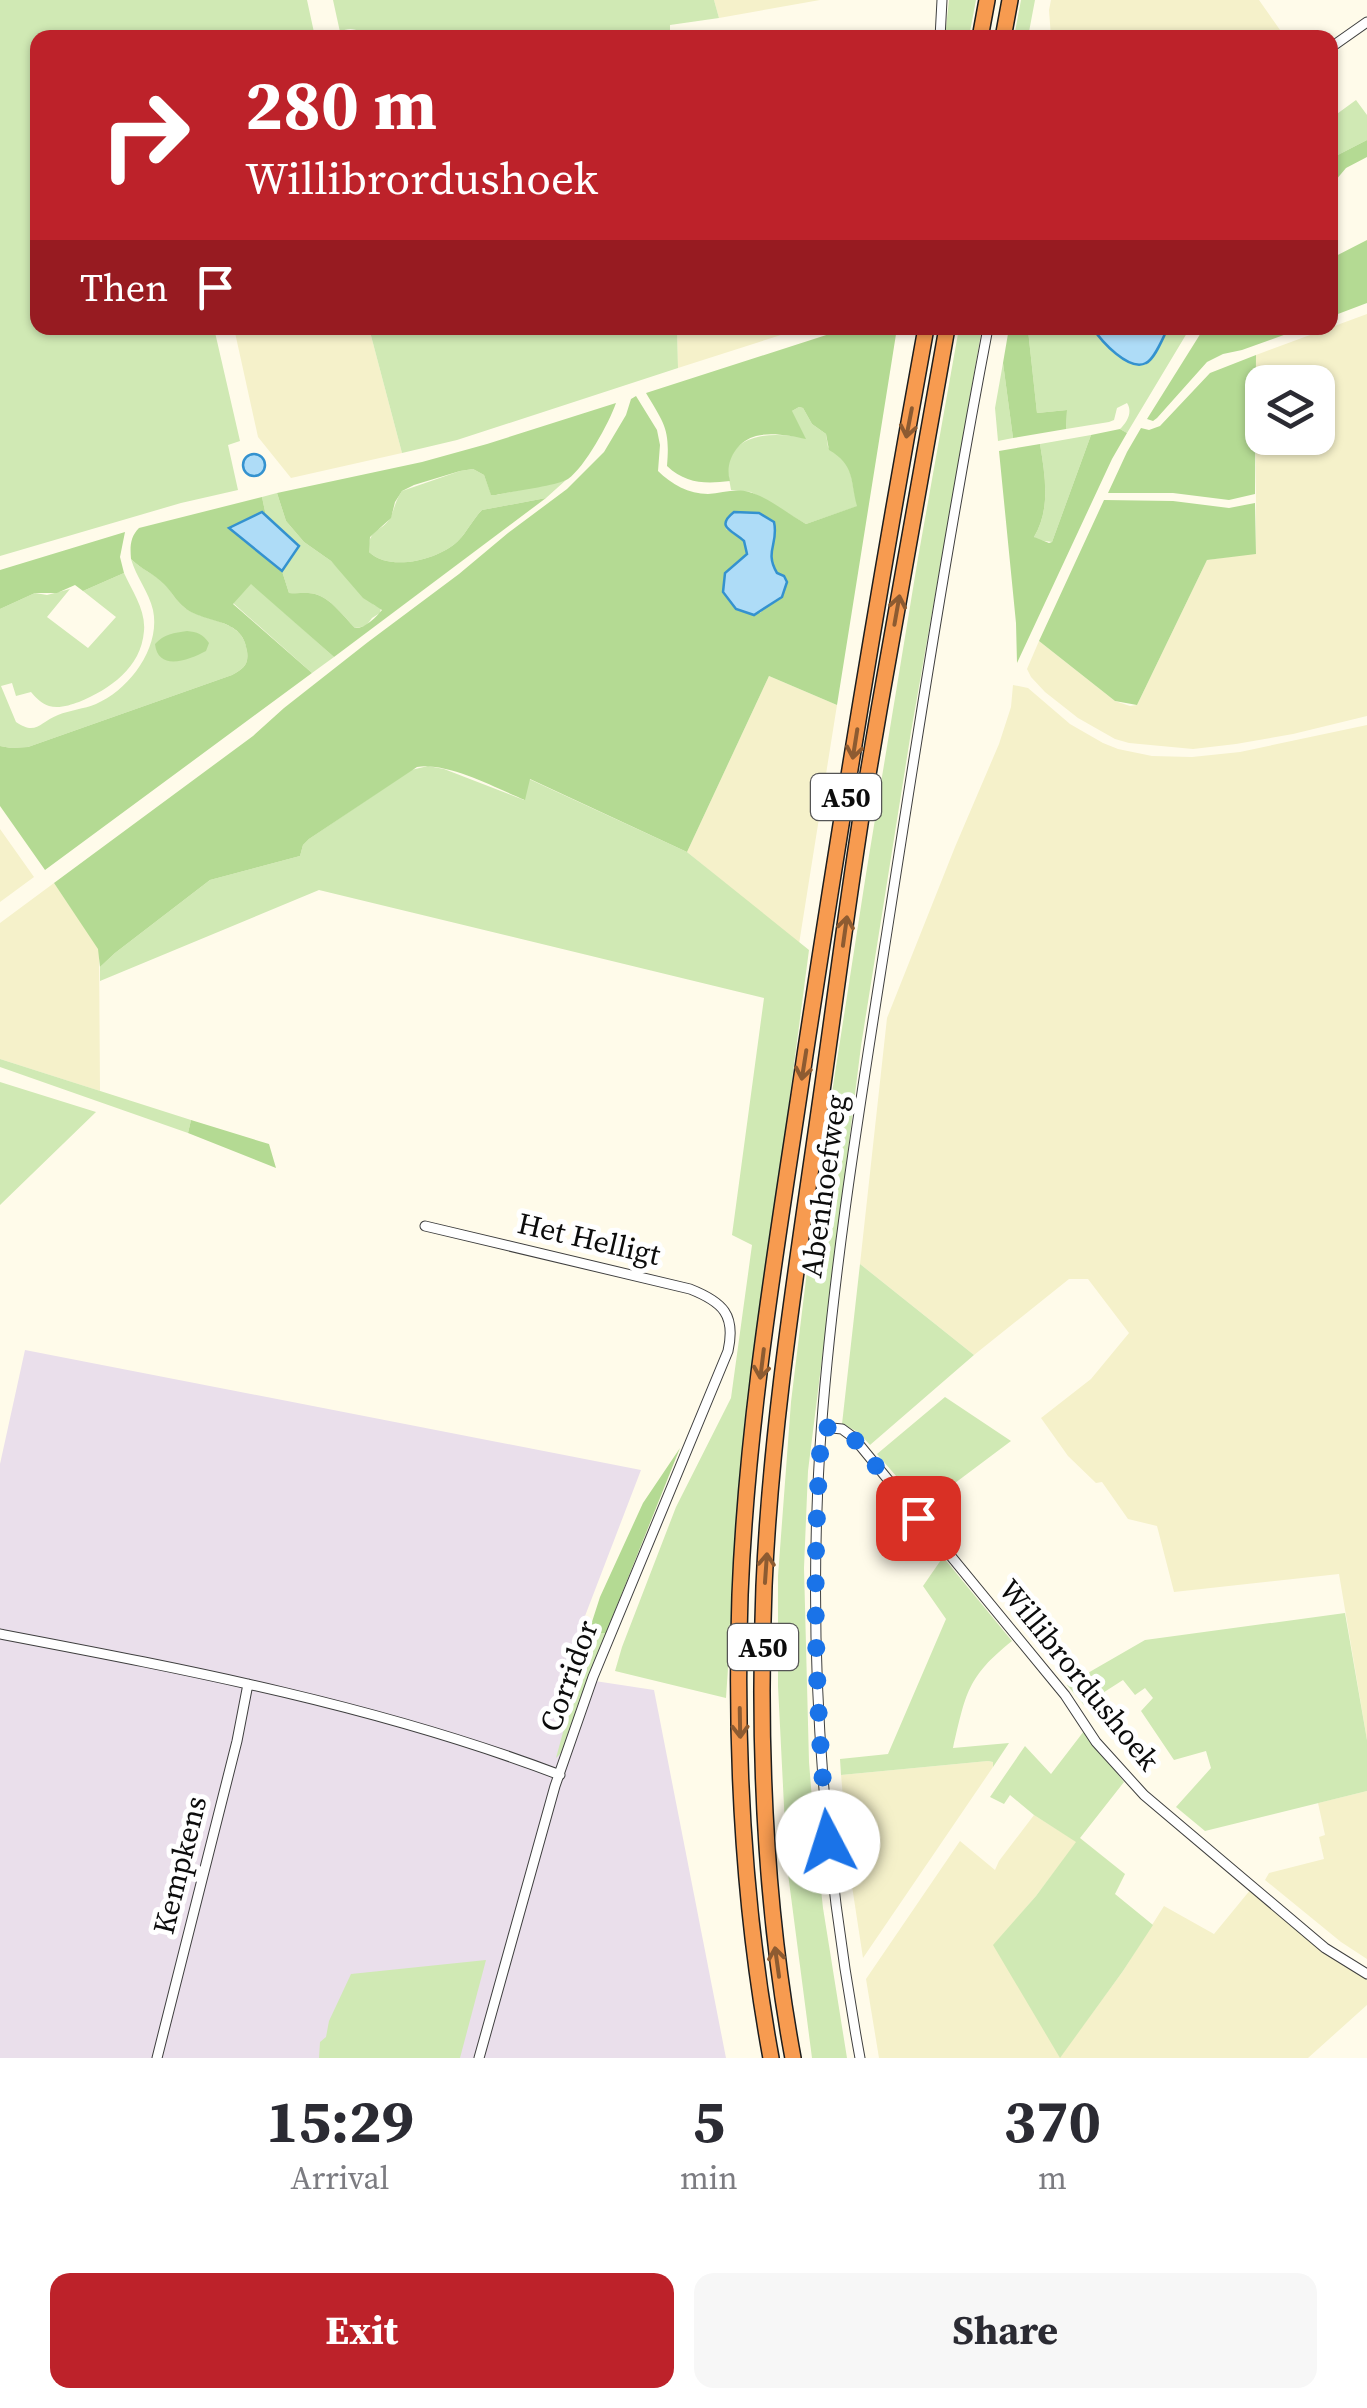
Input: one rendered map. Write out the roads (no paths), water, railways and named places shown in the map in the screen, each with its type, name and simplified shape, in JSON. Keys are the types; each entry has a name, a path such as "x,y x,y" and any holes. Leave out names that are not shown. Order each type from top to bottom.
{"highway":[{"path":"981,30 987,0"},
{"path":"1004,30 1010,0"},
{"name":"A50","path":"771,2058 751,1921 741,1780 740,1612 746,1508 774,1268 815,992 925,335"},
{"name":"A50","path":"793,2058 775,1947 764,1778 764,1582 774,1456 801,1235 866,790 946,335"}],"street":[{"path":"940,30 942,0"},
{"path":"1338,42 1367,22"},
{"name":"Abenhoefweg","path":"860,2058 836,1918 820,1734 816,1547 822,1427 841,1240 868,1052 945,561 987,335"},
{"name":"Het Helligt","path":"425,1226 690,1289 719,1304 730,1321"},
{"name":"Corridor","path":"479,2058 560,1775 593,1677 728,1351 730,1321"},
{"name":"Willibrordushoek","path":"822,1427 842,1429 853,1437 1065,1696 1096,1742 1144,1795 1325,1948 1367,1974"},
{"path":"0,1634 324,1702 454,1738 560,1775"},
{"name":"Kempkens","path":"158,2058 248,1684"}],"water":[{"path":"1098,335 1164,335 1153,357 1139,365 1116,354"},
{"path":"254,454 262,457 262,473 254,476 246,473 243,465 246,457"},
{"path":"262,512 299,546 282,571 229,528"},
{"path":"734,512 759,513 774,522 773,565 787,582 782,597 754,615 736,609 723,592 725,573 747,554 744,541 726,525"}]}
